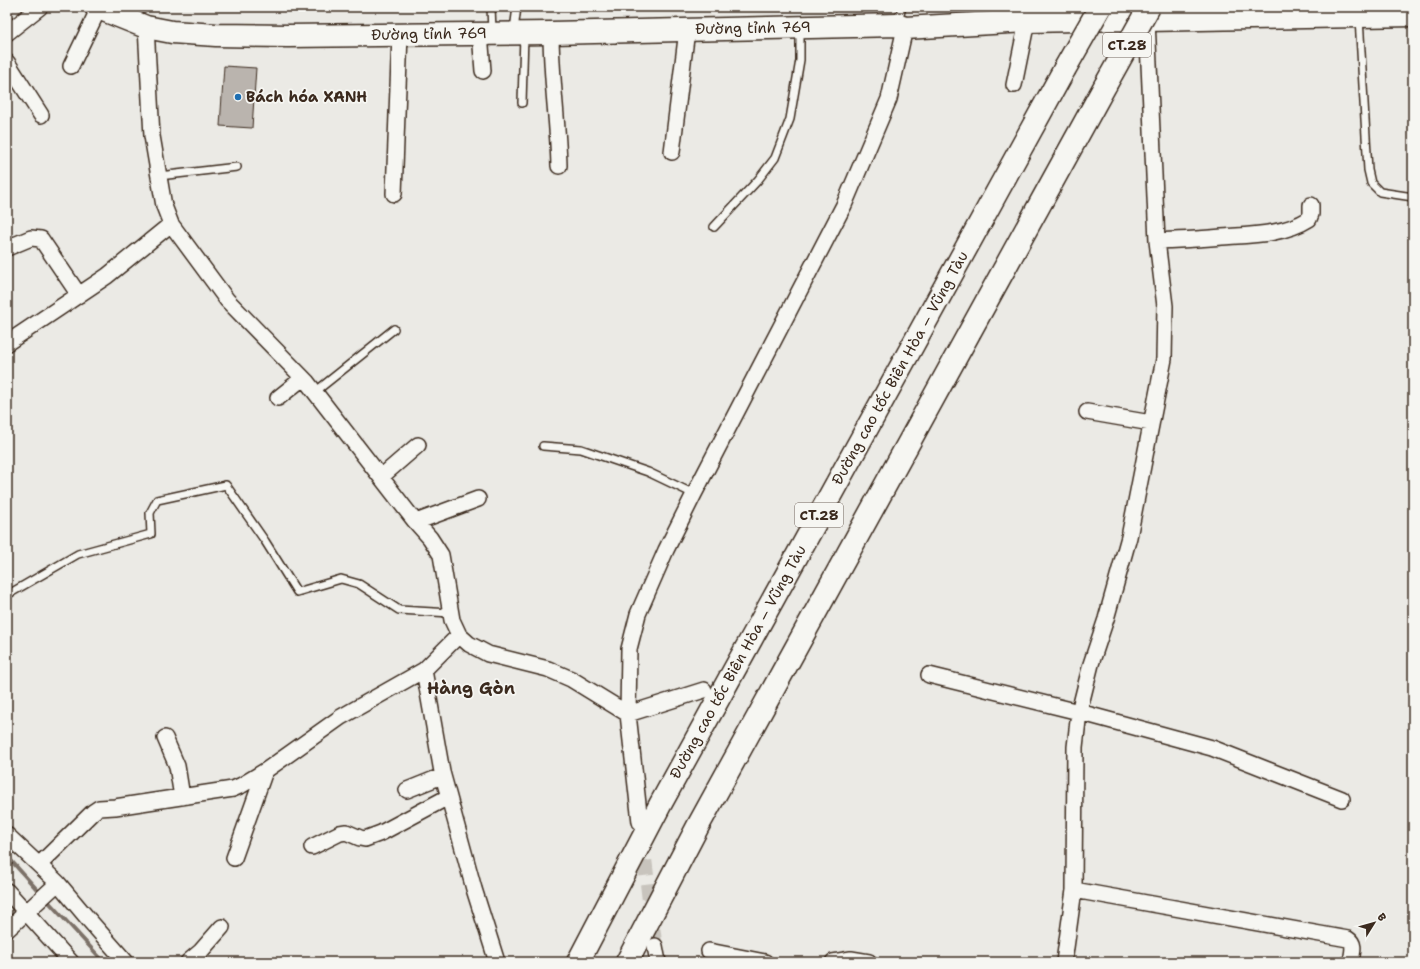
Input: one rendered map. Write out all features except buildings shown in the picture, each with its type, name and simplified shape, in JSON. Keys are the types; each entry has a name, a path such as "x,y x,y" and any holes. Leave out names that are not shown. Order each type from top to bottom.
{"main road":[{"name":"Đường cao tốc Biên Hòa – Vũng Tàu","path":"578,962 664,798 1100,7"},
{"name":"Đường tỉnh 769","path":"98,8 146,27 172,32 216,35 288,36 687,30 800,27 901,20 1027,21 1127,19 1148,13 1304,12 1359,16 1413,15"},
{"name":"CT.28","path":"627,962 698,826 1106,84 1148,13"}],"street":[{"path":"7,33 40,7"},
{"path":"71,66 98,8"},
{"path":"1064,962 1074,890 1075,746 1079,712 1091,664 1106,619 1129,538 1164,359 1165,306 1157,242 1148,13"},
{"path":"640,822 628,714 629,649 638,614 666,550 694,494 844,204 889,99 901,20"},
{"path":"1014,85 1027,21"},
{"path":"146,27 152,136 164,206 171,224 227,300 315,392 430,538 441,555 452,620 459,635 470,644 488,654 548,669 571,679 628,714 704,690"},
{"path":"672,152 687,30"},
{"path":"483,71 502,33"},
{"path":"552,33 551,56 558,130 559,166"},
{"path":"394,194 400,34"},
{"path":"7,62 41,115"},
{"path":"1157,242 1256,235 1281,230 1299,225 1309,220 1311,205"},
{"path":"7,343 107,276 171,224"},
{"path":"7,248 31,238 41,239 79,295"},
{"path":"278,398 303,378"},
{"path":"1087,412 1151,423"},
{"path":"381,476 418,446"},
{"path":"416,522 478,499"},
{"path":"39,865 93,812 99,808 115,807 233,789 242,785 265,771 341,717 424,670 459,635"},
{"path":"424,670 442,776 474,889 497,962"},
{"path":"929,675 1079,712 1212,748 1342,798"},
{"path":"165,738 177,766 182,796"},
{"path":"234,858 265,771"},
{"path":"407,790 442,776"},
{"path":"312,847 340,833 346,832 365,839 391,828 448,796"},
{"path":"7,835 39,865 126,962"},
{"path":"7,930 56,885"},
{"path":"1074,890 1348,939 1352,941 1353,944 1351,962"},
{"path":"7,891 29,910 71,962"},
{"path":"188,962 222,927"},
{"path":"655,946 658,962"},
{"path":"709,951 765,962"},
{"path":"833,962 851,959 869,962"}],"lane":[{"path":"491,7 502,33 522,103"},
{"path":"502,33 517,7"},
{"path":"1359,16 1368,170 1371,183 1380,192 1413,197"},
{"path":"714,227 758,180 775,158 790,119 800,60 800,27"},
{"path":"159,176 237,167"},
{"path":"315,392 394,329"},
{"path":"543,446 581,449 648,472 694,494"},
{"path":"7,595 78,554 151,534 150,513 157,500 226,485 265,541 297,592 341,578 359,584 400,610 451,613"}],"waterway":[{"path":"7,856 41,894"},
{"path":"46,899 104,962"}],"tunnel":[{"path":"642,838 655,946"}],"place":[{"name":"Bách hóa XANH","path":"238,97"}],"district":[{"name":"Hàng Gòn","path":"471,688"}]}
